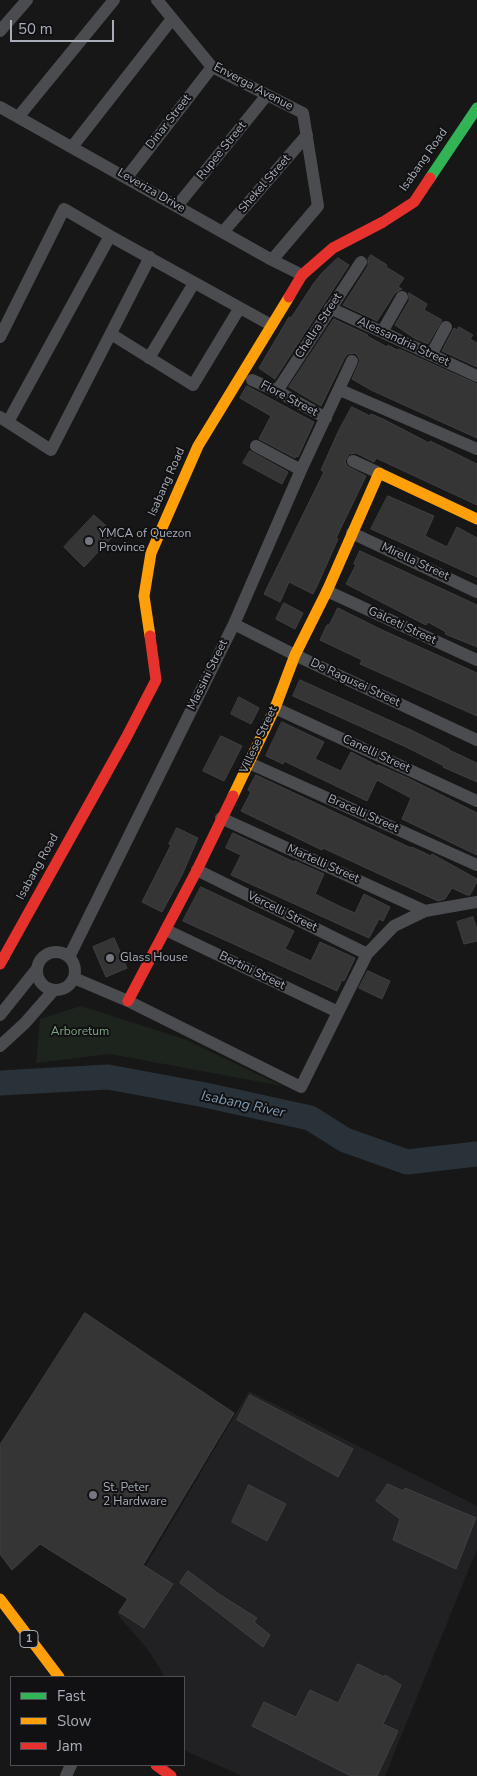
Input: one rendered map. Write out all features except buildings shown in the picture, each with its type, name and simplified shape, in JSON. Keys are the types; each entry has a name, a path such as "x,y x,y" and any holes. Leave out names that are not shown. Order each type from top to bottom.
{"street":[{"path":"0,31 26,0"},
{"path":"19,116 114,0"},
{"name":"Enverga Avenue","path":"157,0 212,67 303,113 318,206 272,260"},
{"path":"72,147 172,19"},
{"name":"Dinar Street","path":"127,178 212,67"},
{"name":"Rupee Street","path":"177,206 267,95"},
{"name":"Leveriza Drive","path":"0,107 302,275"},
{"name":"Isabang Road","path":"0,964 126,738 156,680 144,596 151,553 198,446 302,275 333,248 383,222 414,202 477,108"},
{"name":"Shekel Street","path":"223,232 307,135"},
{"path":"0,337 64,209 239,309 271,325"},
{"path":"110,236 4,420 51,450 150,257"},
{"name":"Chellra Street","path":"277,391 361,262"},
{"path":"149,358 194,283"},
{"path":"382,332 402,297"},
{"name":"Alessandria Street","path":"330,308 477,376"},
{"path":"111,334 193,385 239,309"},
{"path":"431,354 446,327"},
{"name":"Massini Street","path":"69,957 234,624 301,470 352,361"},
{"name":"Fiore Street","path":"252,380 277,391 326,418"},
{"path":"340,390 477,449"},
{"path":"256,446 301,470"},
{"path":"353,461 477,519"},
{"name":"Villese Street","path":"128,1001 197,870 249,763 275,708 295,655 327,591 379,473"},
{"name":"Mirella Street","path":"352,533 477,592"},
{"name":"Galceti Street","path":"327,591 477,660"},
{"name":"De Ragusei Street","path":"234,624 295,655 477,740"},
{"name":"Canelli Street","path":"275,708 477,800"},
{"name":"Bracelli Street","path":"249,763 477,865"},
{"name":"Martelli Street","path":"221,818 425,911"},
{"name":"Vercelli Street","path":"197,870 367,954"},
{"path":"74,978 128,1001 300,1087 367,954 394,926 425,911 477,902"},
{"name":"Bertini Street","path":"166,930 338,1012"},
{"path":"0,1015 36,970 41,959 46,954 58,952 69,957 75,966 74,978 64,989 48,989 40,982 36,970"},
{"path":"0,1046 25,1023 53,990"},
{"name":"1","path":"0,1599 58,1676"},
{"path":"157,1766 171,1776"}],"shaded area":[{"path":"249,1391 477,1506 477,1549 385,1776 242,1776 190,1753 185,1750 185,1676 164,1676 149,1651 117,1614"}],"green space":[{"name":"Arboretum","path":"81,1006 184,1039 282,1086 110,1054 36,1063 40,1019"}],"waterway":[{"name":"Isabang River","path":"0,1083 108,1077 205,1095 310,1118 345,1140 407,1162 477,1154"}],"traffic: fast":[{"path":"430,178 477,108"}],"traffic: slow":[{"path":"150,636 144,596 151,553 198,446 289,297"},
{"path":"233,796 275,708 295,655 327,591 379,473 477,519"},
{"path":"0,1599 58,1676"}],"traffic: jam":[{"path":"289,297 302,275 333,248 383,222 414,202 430,178"},
{"path":"0,964 126,738 156,680 150,636"},
{"path":"128,1001 197,870 233,796"},
{"path":"157,1766 171,1776"}],"place":[{"name":"YMCA of Quezon Province","path":"89,541"},
{"name":"Glass House","path":"110,958"},
{"name":"St. Peter 2 Hardware","path":"93,1495"}]}
